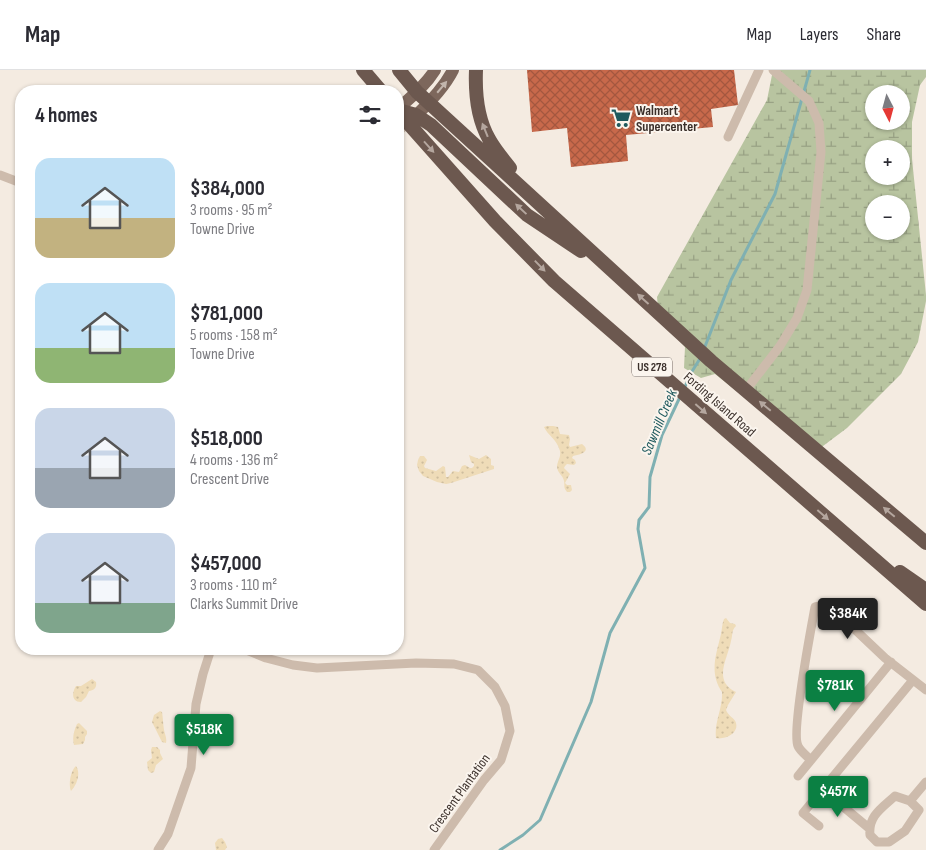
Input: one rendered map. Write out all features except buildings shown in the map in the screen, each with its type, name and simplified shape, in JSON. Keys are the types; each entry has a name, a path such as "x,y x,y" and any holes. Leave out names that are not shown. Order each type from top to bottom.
{"highway":[{"path":"363,70 376,85"},
{"name":"Fording Island Road","path":"399,70 417,92 711,361 926,543"},
{"path":"476,70 475,89 483,126 500,155 534,198"},
{"path":"407,124 431,125 527,215 619,276"},
{"name":"Fording Island Road","path":"407,124 495,221 554,281 926,604"},
{"path":"842,531 926,590"}],"main road":[{"path":"404,104 430,78 435,70"},
{"path":"407,124 450,77 453,70"}],"street":[{"path":"728,137 759,70"},
{"path":"746,390 780,346 797,318 807,290 821,152 819,123 808,101 773,70"},
{"path":"0,175 15,181"},
{"path":"811,760 798,746 796,734 800,696 815,607 828,604 891,662 926,690"},
{"path":"158,850 168,834 191,768 196,704 209,655"},
{"name":"Crescent Plantation","path":"259,655 293,665 317,668 416,663 454,664 478,670 495,687 505,706 510,731 501,760 484,780 434,850"},
{"path":"798,776 891,662"},
{"path":"819,826 803,813 913,680"},
{"path":"910,801 925,786"},
{"path":"822,789 870,828"},
{"path":"895,796 910,801 919,810 905,831 889,842 877,842 870,835 870,828 875,813 895,796"}],"green space":[{"path":"773,70 926,70 926,77 920,85 912,122 912,159 926,295 918,342 901,374 847,428 819,449 811,450 715,374 701,378 684,368 685,347 659,319 657,297 767,100"}],"sand":[{"path":"544,427 558,427 560,434 569,435 570,447 582,444 585,446 586,449 582,454 573,456 572,458 576,463 574,465 567,464 564,468 570,474 565,483 571,485 572,490 570,492 567,492 558,470 560,451"},
{"path":"469,455 479,459 486,455 491,459 491,465 494,466 494,469 446,484 423,476 417,465 420,456 424,456 427,460 425,468 436,471 443,466 445,467 446,477 448,477 453,471 459,472 462,466 465,465 472,468 474,466"},
{"path":"726,618 736,626 723,669 723,676 729,687 736,692 726,710 735,721 736,727 733,733 727,737 716,738 722,692 716,678 715,664 723,623"},
{"path":"92,679 96,682 95,688 89,691 81,702 75,700 73,694 76,686 81,686"},
{"path":"160,711 162,712 166,743 162,742 152,722 154,715"},
{"path":"79,723 87,731 87,734 83,744 74,745 74,731"},
{"path":"152,747 157,747 160,750 163,759 156,765 154,772 151,773 148,770 147,762 152,758"},
{"path":"76,766 78,779 71,791 70,777"},
{"path":"222,838 227,847 225,850 216,850 215,843 218,839"}],"waterway":[{"name":"Sawmill Creek","path":"704,349 731,280 775,194 810,70"},
{"name":"Sawmill Creek","path":"684,389 701,357"},
{"name":"Sawmill Creek","path":"500,850 523,835 540,820 591,702 610,633 645,568 638,529 639,520 649,507 650,477 662,435 680,397"}],"place":[{"name":"Walmart Supercenter","path":"621,118"}]}
